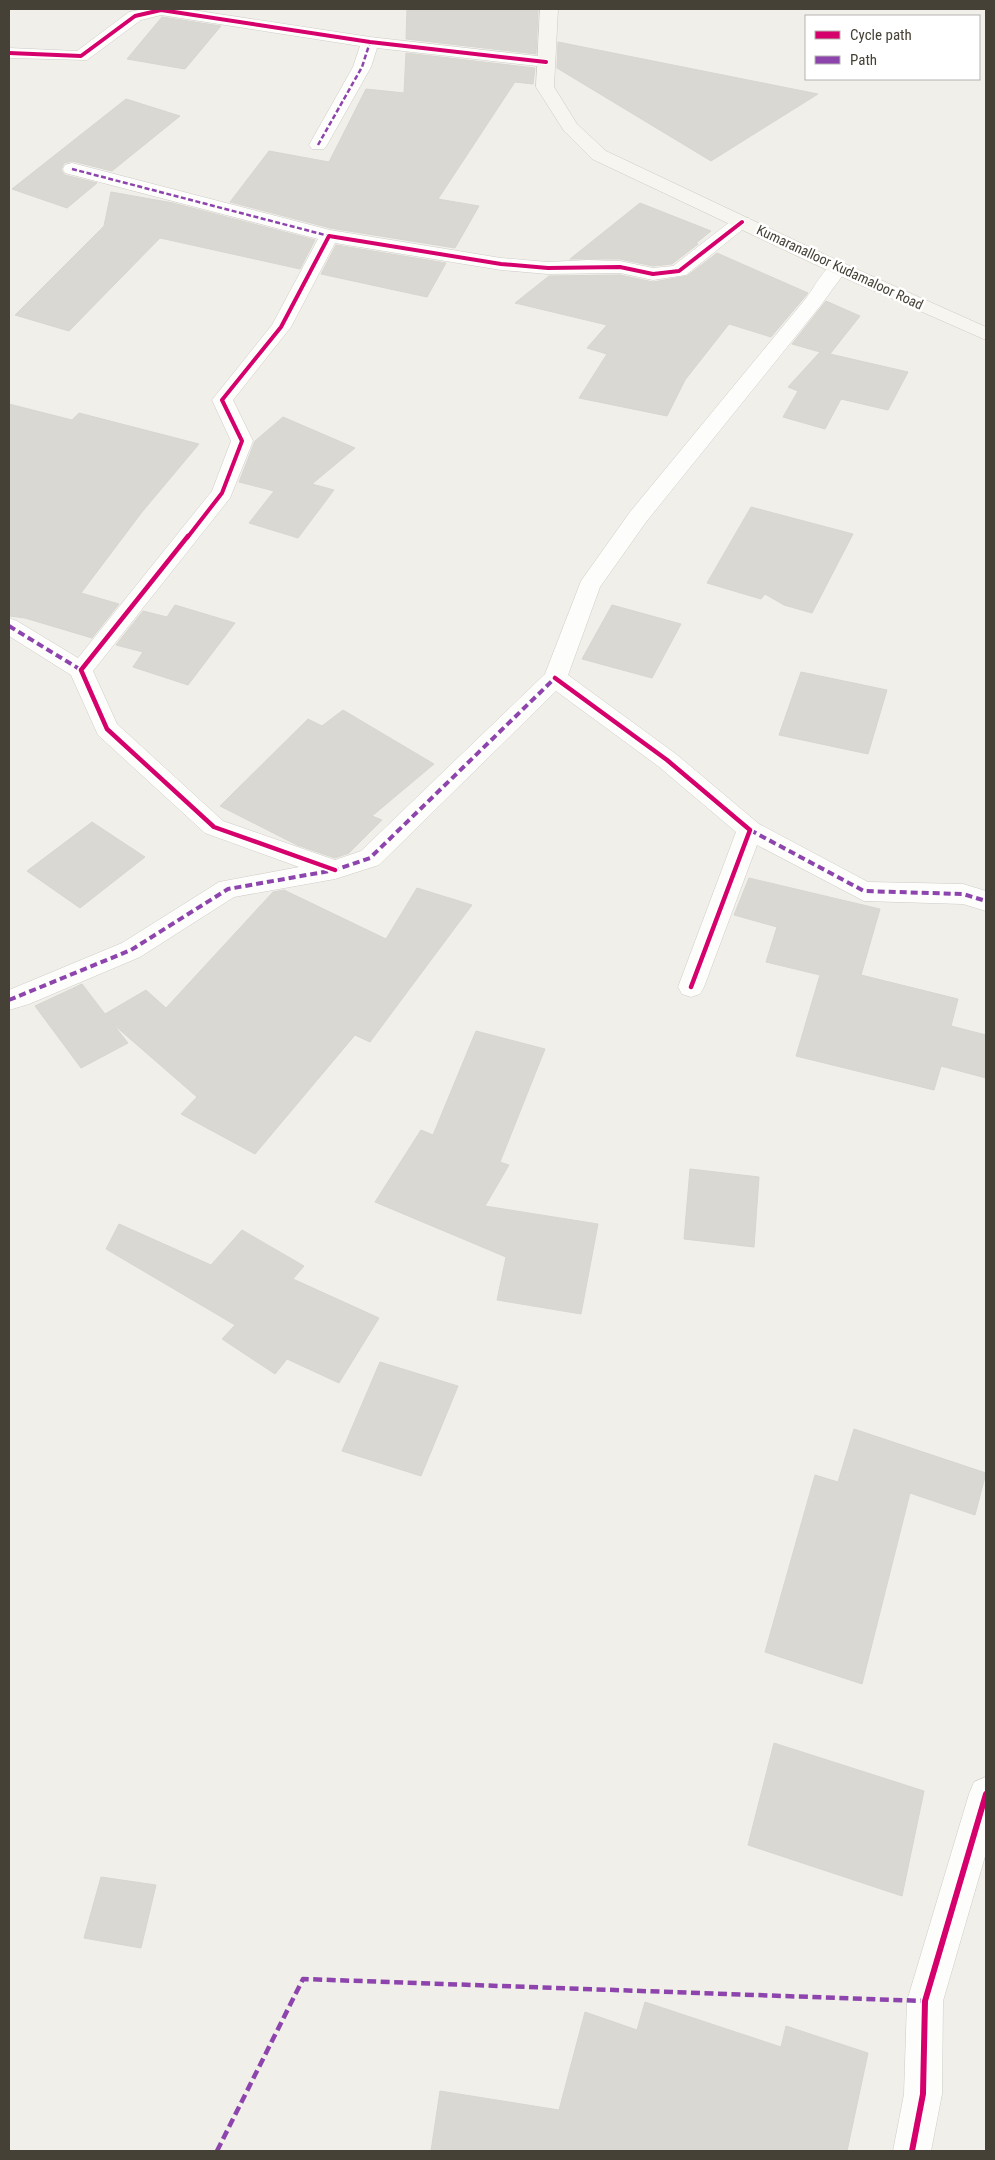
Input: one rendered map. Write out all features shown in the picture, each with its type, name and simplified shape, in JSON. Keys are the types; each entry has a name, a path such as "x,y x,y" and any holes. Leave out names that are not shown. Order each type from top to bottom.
{"main road":[{"name":"Kumaranalloor Kudamaloor Road","path":"548,9 545,87 570,127 599,155 838,268 986,334"}],"street":[{"path":"9,53 81,56 134,16 161,10 370,42 546,62"},
{"path":"318,145 362,67 370,42"},
{"path":"72,169 329,236 501,264 548,268 620,267 653,274 679,271 742,222"},
{"path":"81,670 222,493 242,441 222,400 281,327 329,236"},
{"path":"9,1000 20,998 131,950 228,889 335,870 370,858 555,678 589,586 638,517 814,302 838,268"},
{"path":"9,626 81,670 107,729 214,827 335,870"},
{"path":"555,678 667,760 750,830 864,891 963,894 986,901"},
{"path":"691,987 707,940 750,830"},
{"path":"912,2151 923,2094 925,2001 986,1794"}],"building":[{"path":"407,9 538,9 536,54 406,39"},
{"path":"162,17 221,26 185,69 127,59"},
{"path":"558,42 818,94 711,161 557,68"},
{"path":"406,53 535,68 533,84 515,82 438,199 479,206 455,248 330,228 230,202 269,151 329,162 366,89 404,93"},
{"path":"126,99 180,116 112,171 72,161 64,163 61,170 65,175 97,183 67,208 12,189"},
{"path":"111,192 173,203 315,240 300,269 160,238 69,331 15,315 104,226"},
{"path":"640,203 711,231 696,243 698,244 672,264 653,266 620,259 570,259"},
{"path":"336,245 446,263 427,297 321,274"},
{"path":"717,253 808,293 771,337 729,324 685,380 667,416 579,398 607,354 587,348 607,325 515,303 549,276 620,275 653,282 687,276"},
{"path":"826,301 860,316 830,354 908,372 888,410 841,399 825,429 783,417 798,391 788,387 820,352 792,344"},
{"path":"9,404 72,420 79,413 199,444 142,512 81,593 119,604 92,638 25,618 9,616"},
{"path":"283,417 355,448 312,484 334,490 298,538 249,523 274,491 239,482 255,441"},
{"path":"751,507 853,534 812,613 784,605 765,594 761,599 707,583"},
{"path":"175,605 235,623 188,685 133,667 143,652 116,645 143,611 167,617"},
{"path":"612,605 681,624 652,678 582,659"},
{"path":"801,672 887,690 868,754 779,735"},
{"path":"343,710 434,764 372,816 382,820 349,853 335,858 297,845 220,806 308,719 322,726"},
{"path":"92,822 145,857 80,908 27,871"},
{"path":"749,878 880,909 861,975 958,999 951,1026 986,1035 986,1078 941,1066 934,1090 796,1056 820,975 766,962 777,927 734,915"},
{"path":"417,888 472,905 370,1042 355,1035 255,1154 181,1114 197,1097 113,1024 128,1043 81,1068 35,1006 82,984 105,1014 146,990 166,1008 273,892 284,890 386,939"},
{"path":"476,1031 545,1049 500,1162 509,1165 485,1206 598,1224 581,1314 497,1300 506,1257 375,1202 421,1130 433,1135"},
{"path":"690,1169 759,1177 754,1247 684,1239"},
{"path":"119,1224 211,1265 242,1230 304,1266 293,1279 379,1318 339,1383 287,1359 275,1374 222,1339 235,1325 106,1249"},
{"path":"380,1362 458,1386 421,1476 342,1451"},
{"path":"854,1429 986,1473 975,1515 910,1493 862,1684 765,1652 815,1475 838,1482"},
{"path":"774,1743 924,1791 902,1896 748,1845"},
{"path":"101,1877 156,1885 141,1948 84,1938"},
{"path":"645,2002 781,2047 786,2026 868,2053 847,2151 431,2151 440,2091 559,2110 585,2012 637,2030"}],"marked path":[{"path":"318,145 362,67 370,42"},
{"path":"72,169 329,236"},
{"path":"9,626 81,670"},
{"path":"9,1000 131,950 228,889 335,870 370,858 555,678 558,680"},
{"path":"750,830 864,891 963,894 986,901"},
{"path":"217,2151 303,1979 925,2001"}],"cycle path":[{"path":"9,53 81,56 135,16 161,10 370,42 546,62"},
{"path":"335,870 214,827 107,729 81,670 222,493 242,441 222,400 281,327 329,236 501,264 548,268 620,267 653,274 679,271 742,222"},
{"path":"555,678 667,760 750,830 707,940 691,987"},
{"path":"912,2151 923,2094 925,2001 986,1794"}]}
